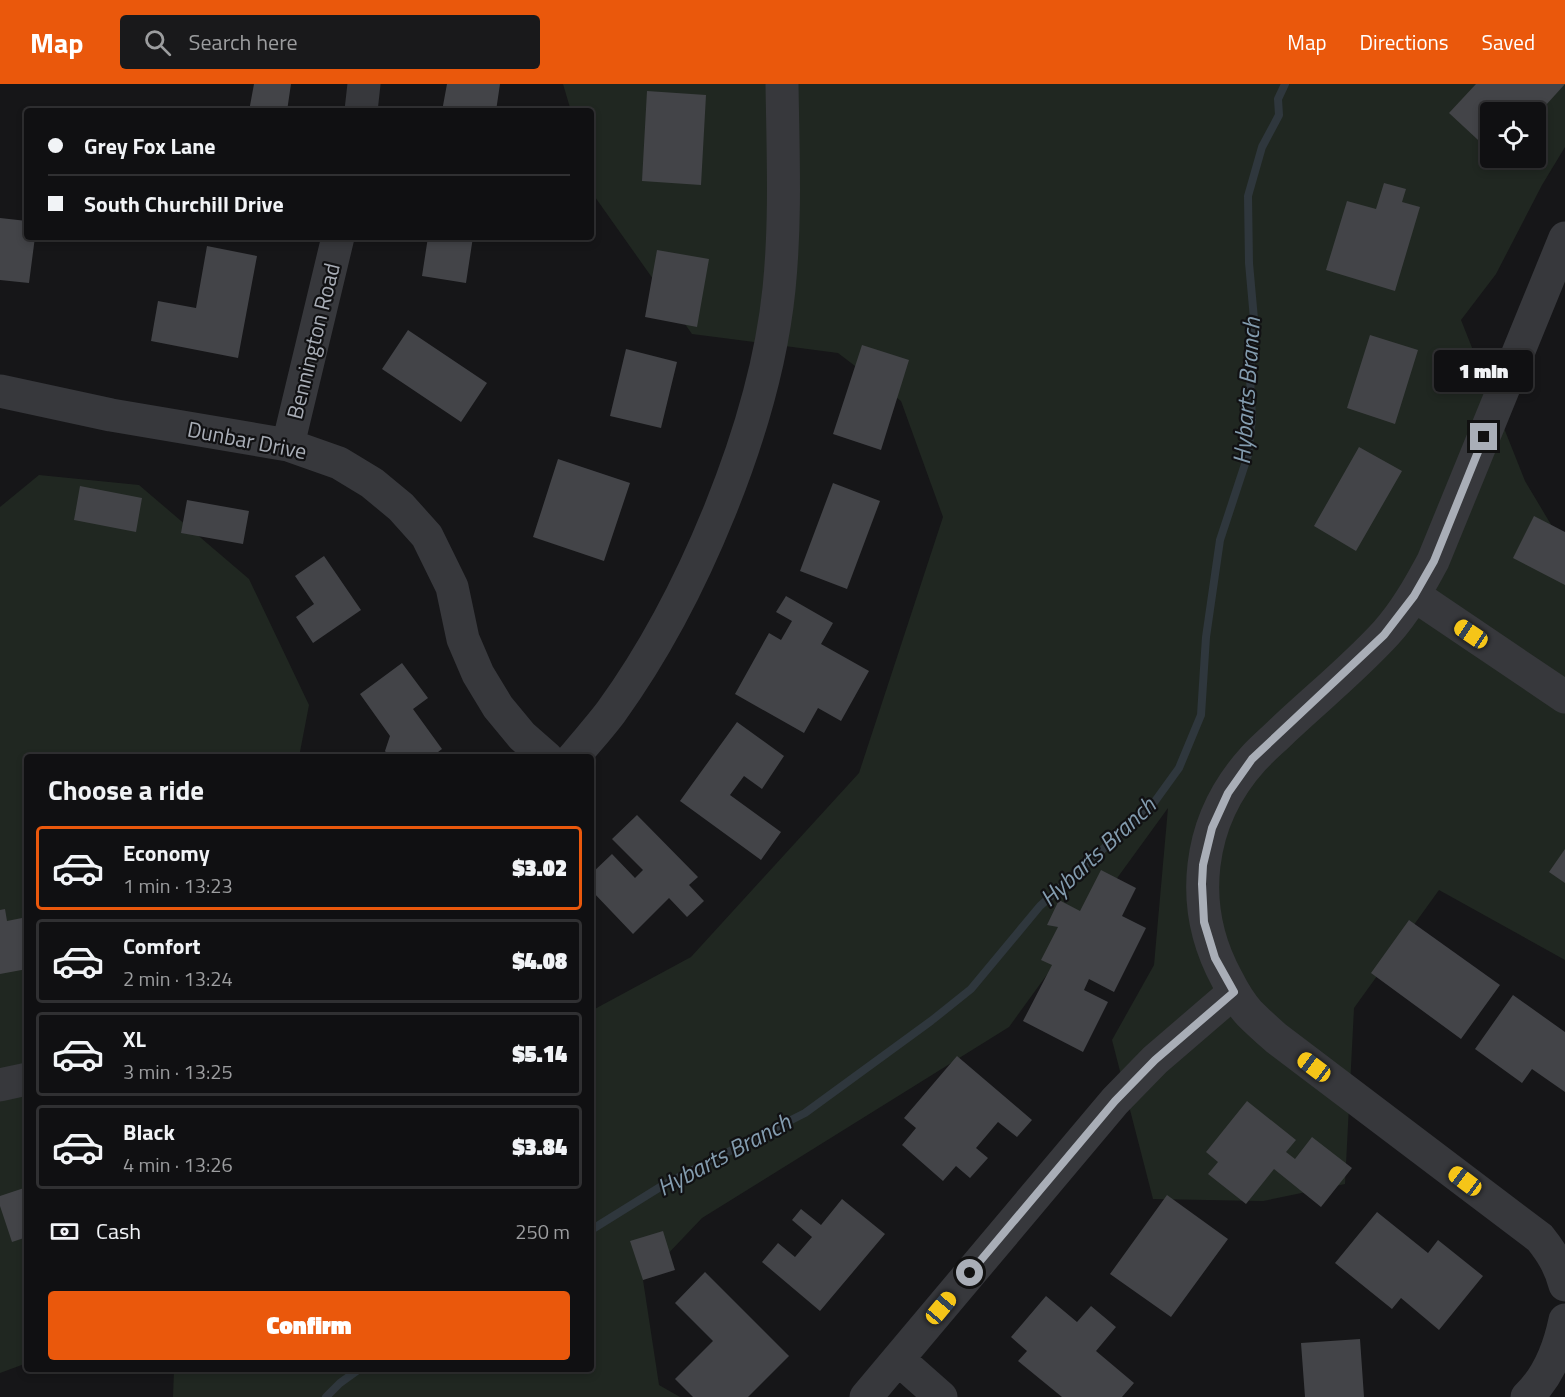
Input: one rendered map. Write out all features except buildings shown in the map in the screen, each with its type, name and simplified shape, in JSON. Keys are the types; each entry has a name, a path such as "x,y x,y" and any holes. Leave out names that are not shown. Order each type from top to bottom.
{"street":[{"path":"361,108 364,84"},
{"path":"576,754 611,712 652,648 688,581 719,511 751,421 766,366 779,290 784,215 782,84"},
{"path":"1565,238 1558,274 1434,561 1414,596 1384,635 1252,759 1228,793 1212,828 1203,865 1202,884 1204,922 1215,958 1248,1012 1276,1038 1540,1238 1552,1253 1561,1270 1565,1285"},
{"name":"Bennington Road","path":"288,445 337,240"},
{"name":"Dunbar Drive","path":"0,391 111,415 288,445 339,463 372,483 401,507 427,536 452,587 460,630 478,674 498,707 522,736 542,754"},
{"path":"1414,596 1565,697"},
{"path":"866,1397 1115,1101 1155,1060 1234,992"},
{"path":"0,1085 24,1080"},
{"path":"1527,1397 1553,1362 1565,1320"},
{"path":"898,1359 941,1397"}],"shaded area":[{"path":"563,84 1565,84 1565,147 1542,185 1496,274 1461,320 1525,481 1559,538 1565,539 1565,960 1439,890 1354,1008 1345,1184 1263,1201 1153,1199 1112,1040 1154,965 1168,808 1009,1027 702,1218 643,1280 659,1385 680,1397 173,1397 174,1372 594,1372 594,1009 691,957 859,773 943,517 901,401 838,353 692,334 595,197 594,108 570,108"},
{"path":"39,475 139,485 249,579 309,705 300,754 24,754 24,1364 0,1373 0,507"}],"waterway":[{"name":"Hybarts Branch","path":"594,1228 665,1184 805,1113 931,1021 971,989 1040,906 1153,804 1179,768 1201,715 1206,637 1220,540 1248,455 1252,418 1250,377 1254,319 1249,263 1248,196 1262,147 1279,115 1278,99 1285,84"},
{"name":"Hybarts Branch","path":"326,1397 355,1372"}],"route":[{"path":"970,1273 1115,1101 1155,1060 1234,992 1215,958 1204,922 1203,865 1212,828 1228,793 1252,759 1384,635 1414,596 1434,561 1484,437"}]}
